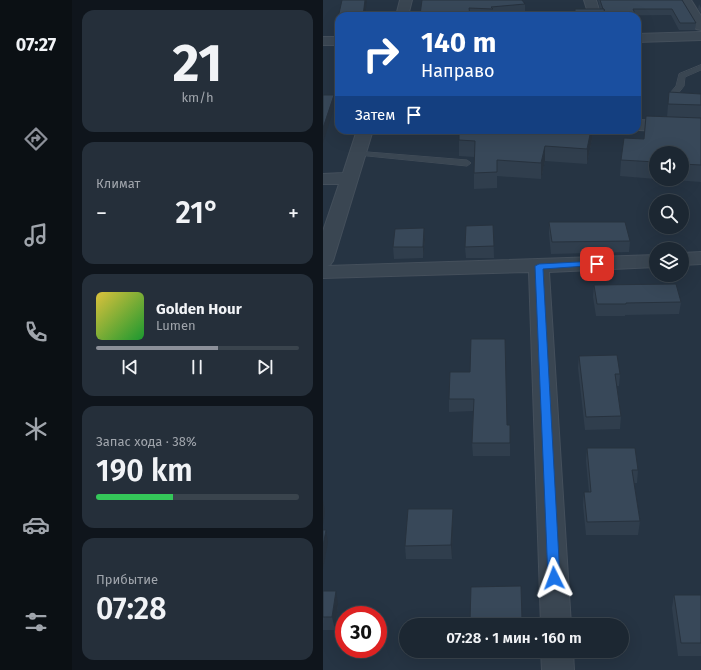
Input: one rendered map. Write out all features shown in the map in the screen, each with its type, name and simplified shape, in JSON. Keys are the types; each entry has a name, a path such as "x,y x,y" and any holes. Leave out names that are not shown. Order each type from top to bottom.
{"street":[{"path":"403,12 406,0"},
{"path":"590,0 594,12"},
{"path":"685,0 701,26"},
{"path":"641,38 701,36"},
{"path":"323,41 335,41"},
{"path":"641,125 701,127"},
{"path":"323,261 364,134"},
{"path":"323,179 350,178"},
{"path":"689,259 701,258"},
{"path":"323,272 539,266 649,260"},
{"path":"539,266 556,618"},
{"path":"557,658 558,670"}],"lane":[{"path":"674,93 680,86 682,76 701,67"},
{"path":"358,153 467,163"}],"building":[{"path":"342,0 365,0 364,12 339,12"},
{"path":"422,0 522,0 525,4 491,7 493,9 469,8 470,12 420,12"},
{"path":"600,0 682,0 696,23 680,23 672,9 633,9 634,12 604,12"},
{"path":"575,9 604,9 604,12 575,12"},
{"path":"669,92 701,94 701,105 668,104"},
{"path":"323,95 334,95 323,128"},
{"path":"646,116 701,118 701,165 689,164 689,146 649,146 649,162 621,160 624,138 644,139"},
{"path":"459,134 590,134 587,149 545,146 541,163 497,160 497,172 474,173 475,141 459,140"},
{"path":"549,222 625,222 630,241 552,242"},
{"path":"493,225 494,246 465,247 466,226"},
{"path":"424,228 423,247 393,247 395,229"},
{"path":"676,284 681,302 626,304 597,304 594,285"},
{"path":"471,339 505,339 507,425 510,425 510,443 472,443 474,399 449,399 450,372 470,372"},
{"path":"617,355 620,374 615,374 621,416 586,417 579,356"},
{"path":"587,448 635,448 638,470 632,470 640,521 587,522 584,492 591,492"},
{"path":"408,509 453,509 451,545 405,546"},
{"path":"323,530 326,530 323,546"},
{"path":"521,586 522,618 470,618 471,587"},
{"path":"323,591 336,591 332,617 323,617"},
{"path":"674,595 701,595 701,643 681,643"}],"route":[{"path":"554,578 539,266 597,264"}]}
